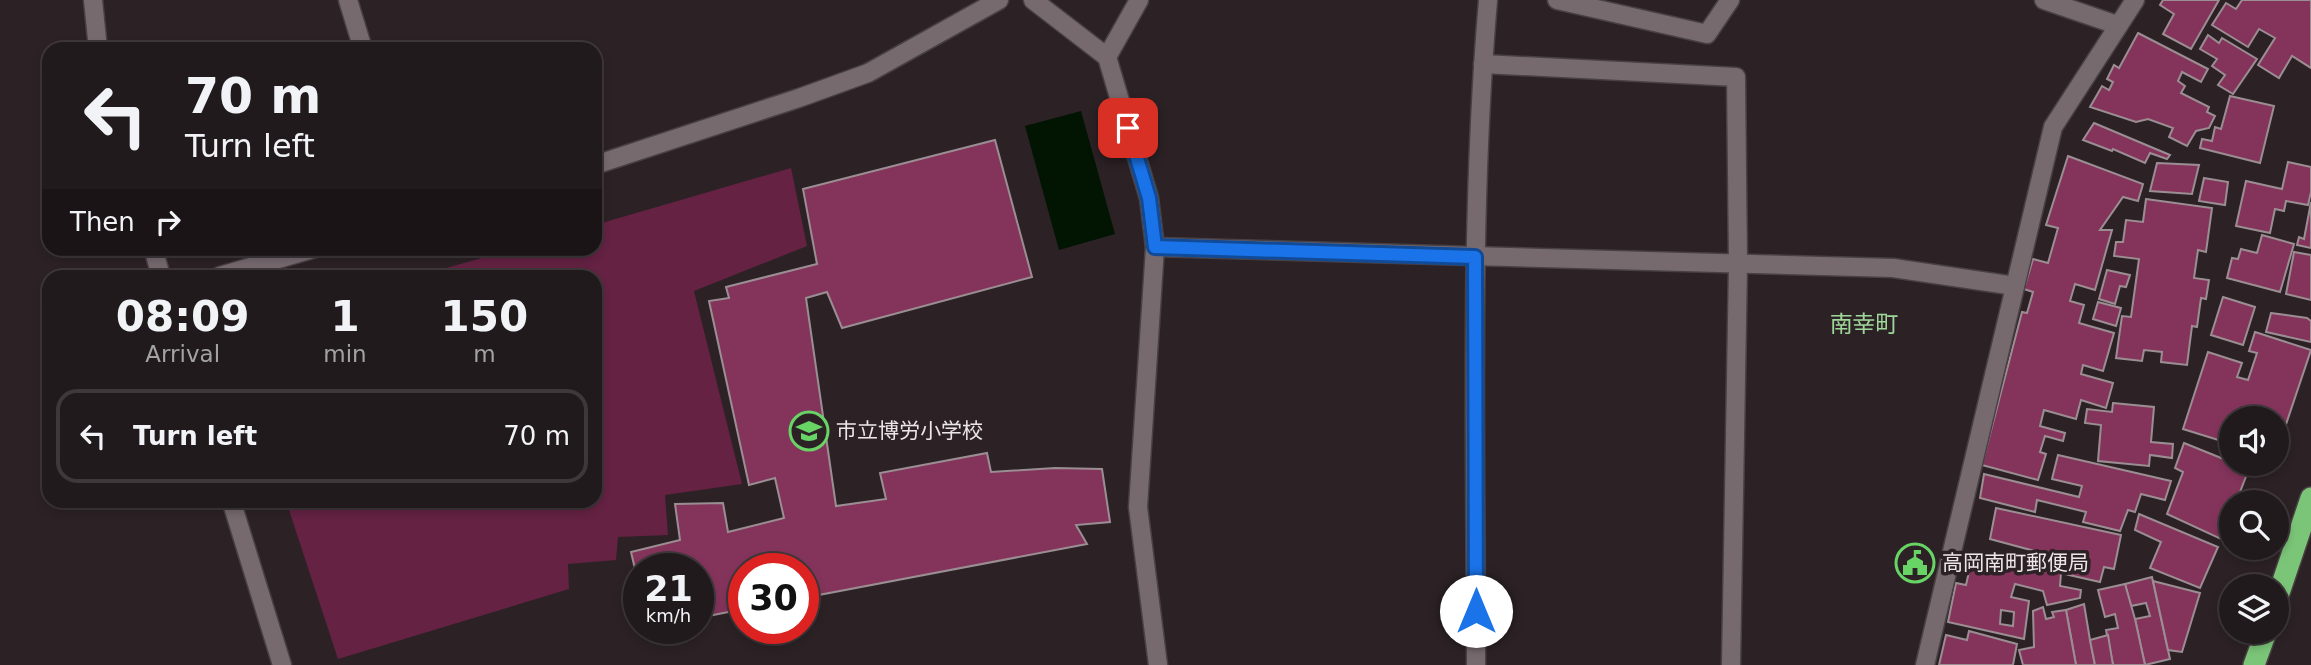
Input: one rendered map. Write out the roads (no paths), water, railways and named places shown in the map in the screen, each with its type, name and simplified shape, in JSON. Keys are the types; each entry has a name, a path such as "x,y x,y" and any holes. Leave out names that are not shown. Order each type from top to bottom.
{"highway":[{"path":"2286,574 2311,498"},
{"path":"2254,665 2262,644"}],"street":[{"path":"93,0 97,42"},
{"path":"348,0 361,42"},
{"path":"602,162 868,73 999,0"},
{"path":"1032,0 1107,57 1149,198 1155,247 1138,507 1158,665"},
{"path":"1107,57 1139,0"},
{"path":"1476,665 1475,257 1488,0"},
{"path":"1557,0 1707,34 1730,0"},
{"path":"2043,0 2117,25"},
{"path":"1925,665 2053,127 2135,0"},
{"path":"1483,64 1736,77 1738,264 1731,665"},
{"path":"1155,247 1893,268 2015,286"},
{"path":"241,270 289,256"},
{"path":"234,508 282,665"}],"place":[{"name":"市立博労小学校","path":"809,431"},
{"name":"高岡南町郵便局","path":"1915,563"}],"district":[{"name":"南幸町","path":"1864,324"}]}
